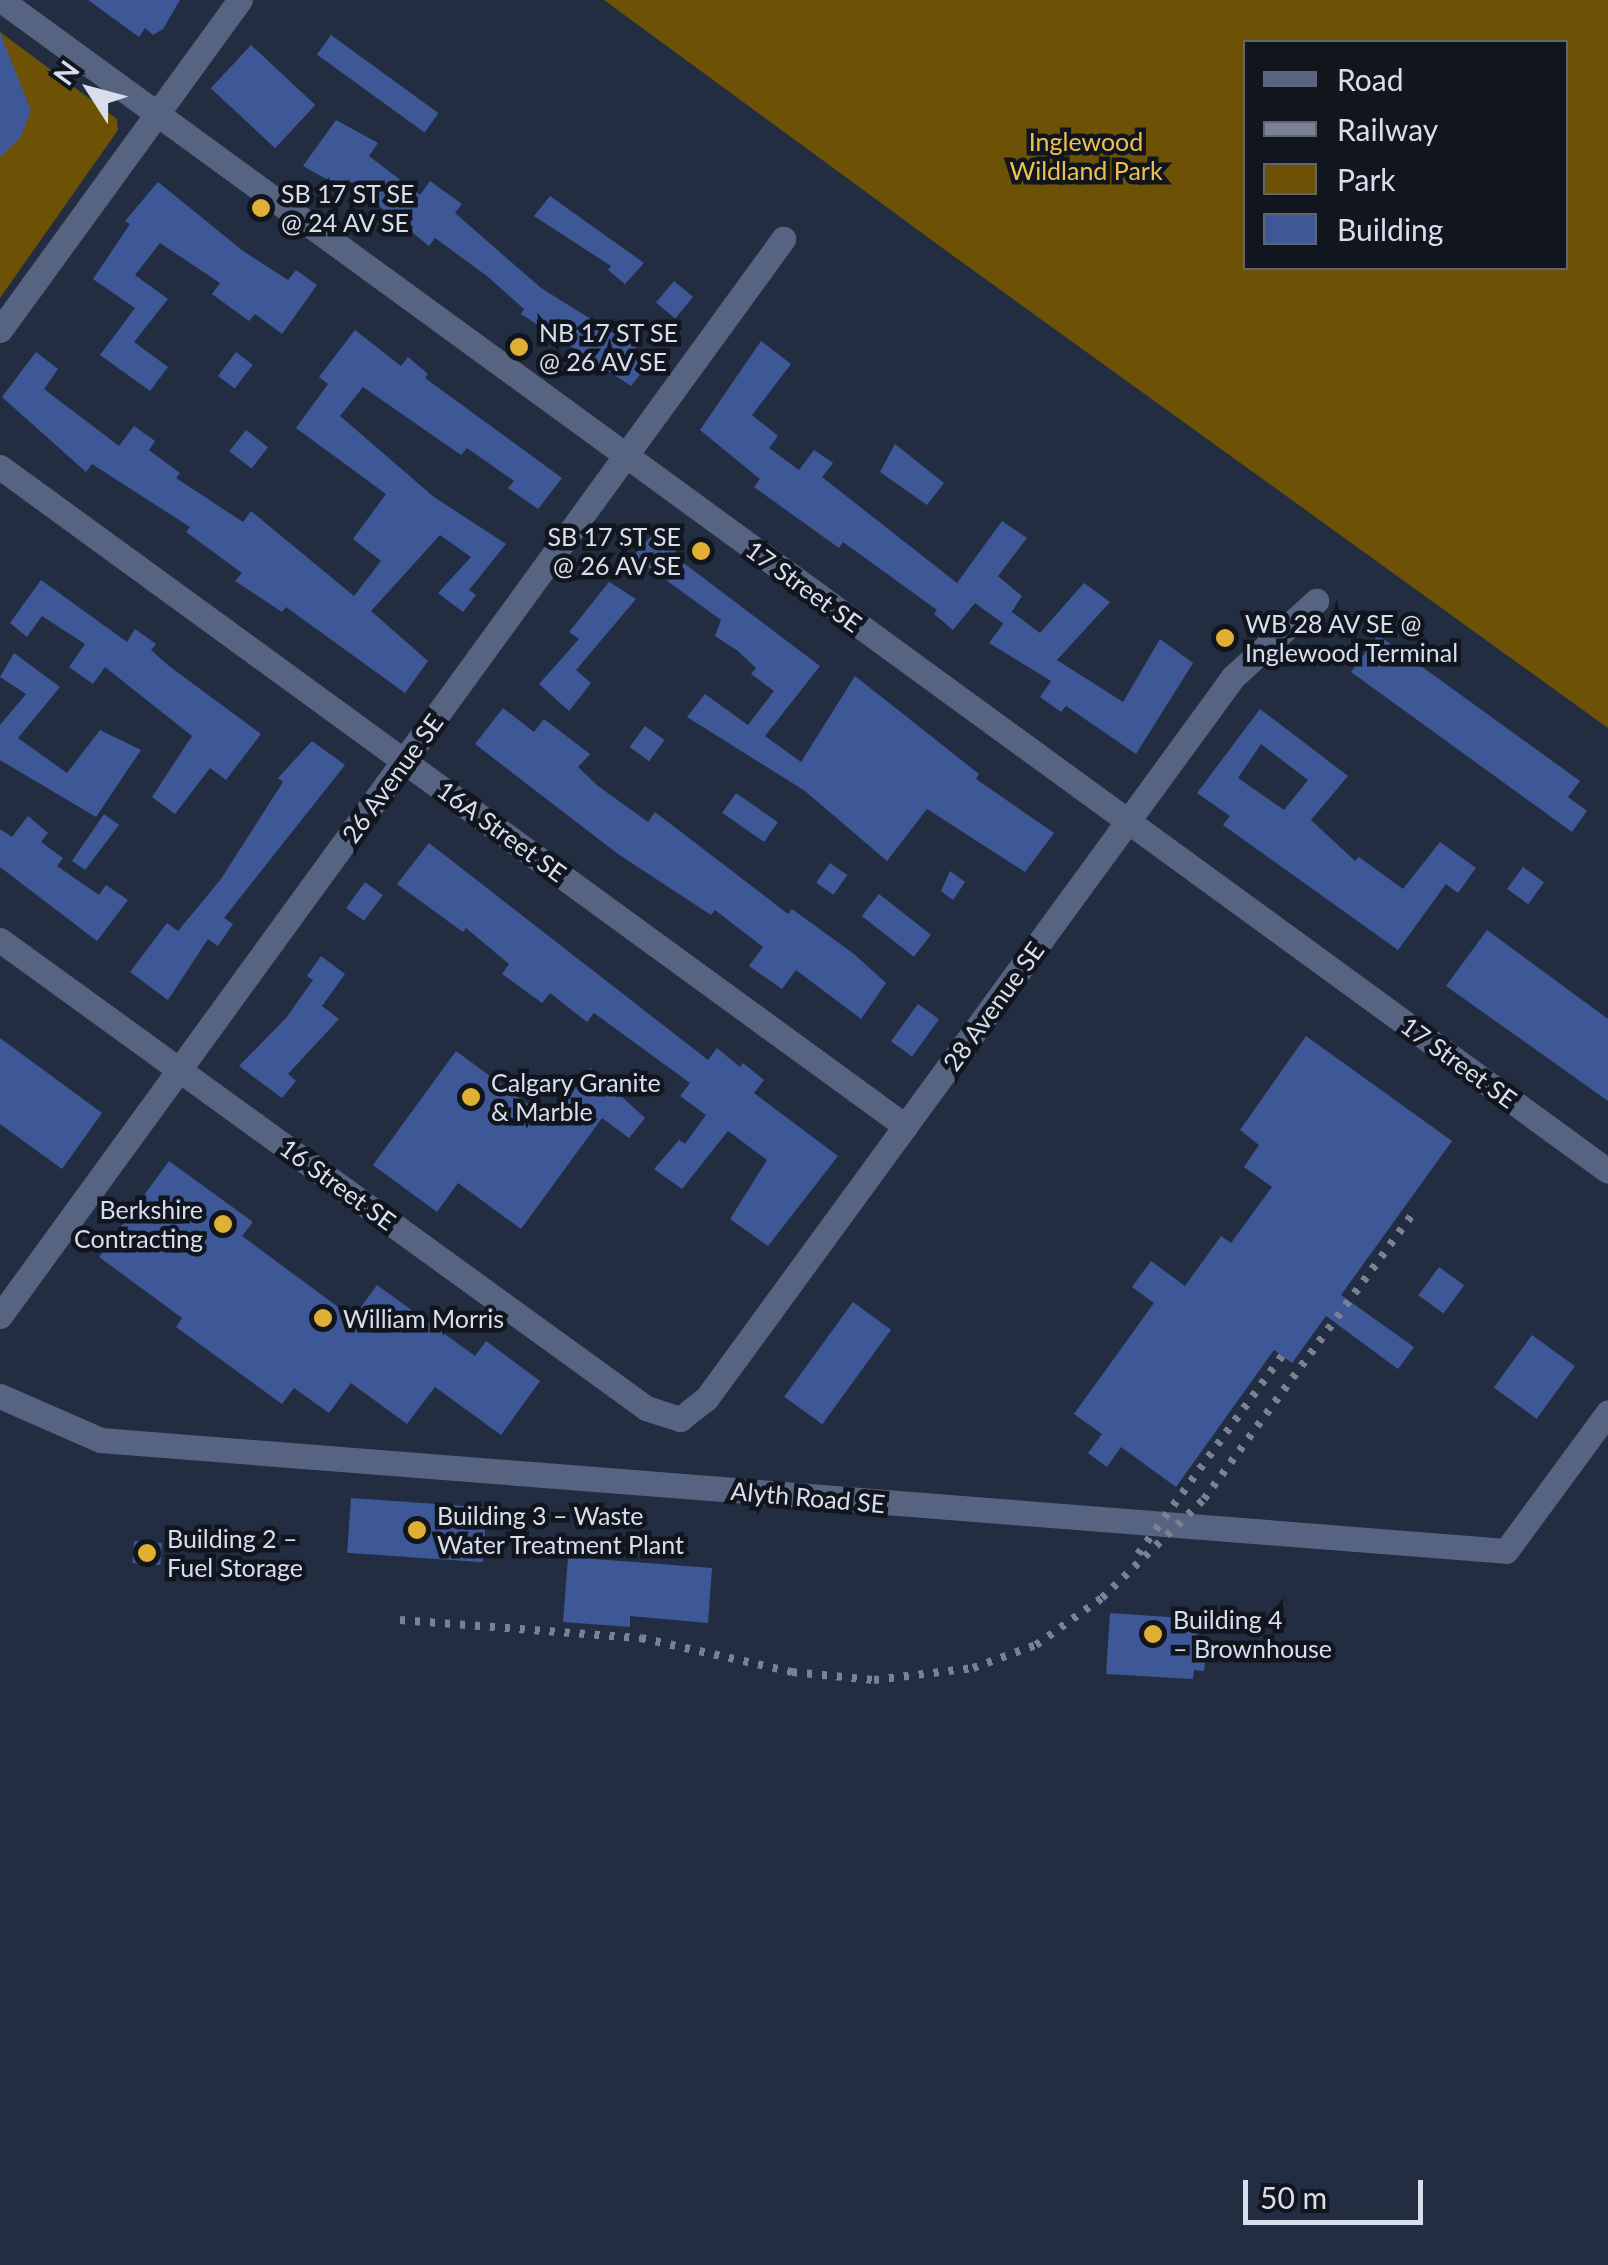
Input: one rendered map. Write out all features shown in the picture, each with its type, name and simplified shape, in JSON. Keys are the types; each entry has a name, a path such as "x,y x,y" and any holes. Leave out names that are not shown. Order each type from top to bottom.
{"street":[{"name":"17 Street SE","path":"1,0 1608,1171"},
{"path":"0,330 240,0"},
{"name":"26 Avenue SE","path":"0,1316 628,458 783,239"},
{"name":"16A Street SE","path":"0,468 905,1126"},
{"name":"28 Avenue SE","path":"680,1419 706,1399 1233,676 1316,601"},
{"name":"16 Street SE","path":"0,940 646,1408 680,1419"},
{"name":"Alyth Road SE","path":"0,1396 100,1440 1506,1551 1608,1412"}],"green space":[{"name":"Inglewood Wildland Park","path":"604,0 1608,0 1608,728 952,255"},
{"path":"0,32 117,119 118,130 0,298"}],"building":[{"path":"88,0 180,0 163,29 153,35 145,28 139,37"},
{"path":"0,32 31,111 20,138 0,157"},
{"path":"331,35 439,113 424,133 317,54"},
{"path":"251,45 315,105 275,148 211,88"},
{"path":"336,120 378,143 369,156 420,195 430,181 462,204 455,213 541,288 653,358 631,386 521,314 524,309 487,276 435,238 429,246 349,182 344,189 303,166"},
{"path":"158,182 243,251 288,280 296,270 317,285 282,334 255,314 249,321 212,294 220,283 160,243 135,275 168,299 134,342 168,367 150,391 100,355 135,308 93,279 130,224 125,221"},
{"path":"550,196 644,263 625,284 608,270 611,266 534,216"},
{"path":"674,281 693,297 675,319 656,302"},
{"path":"355,330 401,366 408,357 428,374 425,378 562,478 538,509 508,488 514,481 467,448 461,455 363,387 340,416 434,497 506,544 469,590 476,595 463,612 438,593 471,557 440,535 371,611 428,661 405,693 286,607 282,612 235,581 242,573 186,532 190,527 92,464 86,472 2,397 36,352 58,369 44,389 119,446 134,426 155,441 149,450 180,473 176,478 243,522 251,511 354,596 381,561 353,539 386,494 296,428 328,384 319,377"},
{"path":"761,341 791,364 752,415 778,436 769,448 799,470 814,450 833,463 822,477 957,583 1002,521 1027,538 998,576 1022,596 1004,624 975,603 953,630 934,614 937,610 843,542 839,548 754,487 760,479 700,430"},
{"path":"236,352 253,365 235,389 218,376"},
{"path":"246,430 268,447 251,469 229,451"},
{"path":"895,444 944,483 927,505 880,472"},
{"path":"656,531 678,548 673,555 820,666 765,736 801,762 855,676 979,774 976,779 1054,833 1025,872 927,809 887,861 805,791 687,717 705,694 748,725 774,691 751,674 756,668 738,651 715,636 721,620 633,556"},
{"path":"41,580 127,642 135,629 156,644 151,650 169,666 261,734 226,780 210,768 175,814 152,797 192,736 105,667 93,684 69,667 85,644 42,616 27,637 10,623"},
{"path":"609,582 636,599 576,670 591,683 569,711 539,684 579,639 569,632"},
{"path":"1084,583 1110,602 1057,660 1123,702 1160,639 1193,663 1136,754 1066,706 1061,712 1040,697 1051,681 989,643 1012,612 1040,633"},
{"path":"1378,635 1580,781 1568,797 1587,811 1572,832 1351,672"},
{"path":"14,653 60,687 18,738 67,773 100,730 141,750 96,817 0,760 0,725 26,694 0,677"},
{"path":"503,708 534,732 544,719 590,754 578,767 598,786 648,822 655,812 788,914 792,909 854,954 886,983 861,1019 796,970 782,989 749,966 763,947 715,910 711,915 618,854 475,744"},
{"path":"1260,709 1348,776 1311,820 1355,861 1359,857 1403,889 1440,842 1476,868 1458,893 1446,884 1398,950 1223,825 1230,816 1197,793","holes":["1261,744 1308,780 1284,810 1238,778"]},
{"path":"645,726 664,740 649,761 630,747"},
{"path":"312,741 345,765 224,918 233,924 218,946 208,939 168,1000 130,972 167,923 178,931 221,879 283,782 278,778"},
{"path":"736,793 778,822 764,842 722,813"},
{"path":"104,814 119,825 85,870 72,861"},
{"path":"28,816 48,833 41,842 63,858 57,866 99,895 106,885 128,900 97,941 0,867 0,829 12,837"},
{"path":"429,843 708,1060 717,1048 740,1067 743,1063 764,1080 754,1093 838,1156 768,1246 730,1219 767,1160 728,1131 682,1189 654,1169 679,1140 685,1144 706,1115 680,1096 690,1083 594,1013 587,1022 550,993 542,1003 502,974 509,964 466,928 463,932 397,884"},
{"path":"830,863 847,875 833,895 816,883"},
{"path":"1523,867 1544,882 1528,904 1507,889"},
{"path":"950,871 965,882 953,900 941,891"},
{"path":"365,882 383,895 364,921 346,908"},
{"path":"879,894 931,935 914,957 862,916"},
{"path":"1487,930 1608,1019 1608,1101 1446,986"},
{"path":"321,956 345,974 322,1006 339,1019 288,1074 296,1081 282,1098 239,1066 286,1018 313,980 307,976"},
{"path":"918,1004 939,1019 912,1056 891,1041"},
{"path":"1306,1036 1452,1141 1341,1295 1414,1347 1398,1369 1326,1316 1292,1363 1274,1350 1176,1487 1121,1447 1107,1467 1088,1453 1102,1434 1074,1414 1154,1303 1132,1287 1151,1261 1185,1286 1221,1236 1231,1243 1272,1187 1244,1167 1259,1145 1240,1130"},
{"path":"0,1038 102,1113 62,1169 0,1124"},
{"name":"Calgary Granite & Marble","path":"456,1051 551,1121 590,1068 645,1118 629,1138 602,1118 521,1229 458,1183 437,1212 373,1165"},
{"path":"169,1161 253,1222 242,1236 353,1318 377,1285 475,1356 486,1341 540,1381 501,1435 435,1387 407,1424 351,1383 329,1413 294,1388 282,1404 176,1327 182,1318 99,1257"},
{"path":"1439,1267 1464,1285 1444,1314 1418,1295"},
{"path":"853,1302 891,1330 822,1424 784,1397"},
{"path":"1532,1335 1575,1366 1537,1419 1494,1388"},
{"name":"Building 3 – Waste Water Treatment Plant","path":"351,1498 487,1507 483,1562 347,1553"},
{"name":"Building 2 – Fuel Storage","path":"134,1541 162,1543 160,1565 132,1563"},
{"path":"568,1557 712,1568 708,1623 630,1616 630,1627 563,1622"},
{"name":"Building 4 – Brownhouse","path":"1110,1613 1198,1619 1196,1650 1206,1650 1204,1671 1194,1670 1193,1679 1106,1674"}],"railway":[{"path":"400,1620 641,1638 792,1672 874,1680 973,1668 1036,1645 1102,1598 1204,1499 1413,1213"},
{"path":"1138,1554 1282,1356"}],"place":[{"name":"SB 17 ST SE @ 24 AV SE","path":"261,208"},
{"name":"NB 17 ST SE @ 26 AV SE","path":"519,347"},
{"name":"SB 17 ST SE @ 26 AV SE","path":"701,551"},
{"name":"WB 28 AV SE @ Inglewood Terminal","path":"1225,638"},
{"name":"Calgary Granite & Marble","path":"471,1097"},
{"name":"Berkshire Contracting","path":"223,1224"},
{"name":"William Morris","path":"323,1318"},
{"name":"Building 3 – Waste Water Treatment Plant","path":"417,1530"},
{"name":"Building 2 – Fuel Storage","path":"147,1553"},
{"name":"Building 4 – Brownhouse","path":"1153,1634"}]}
